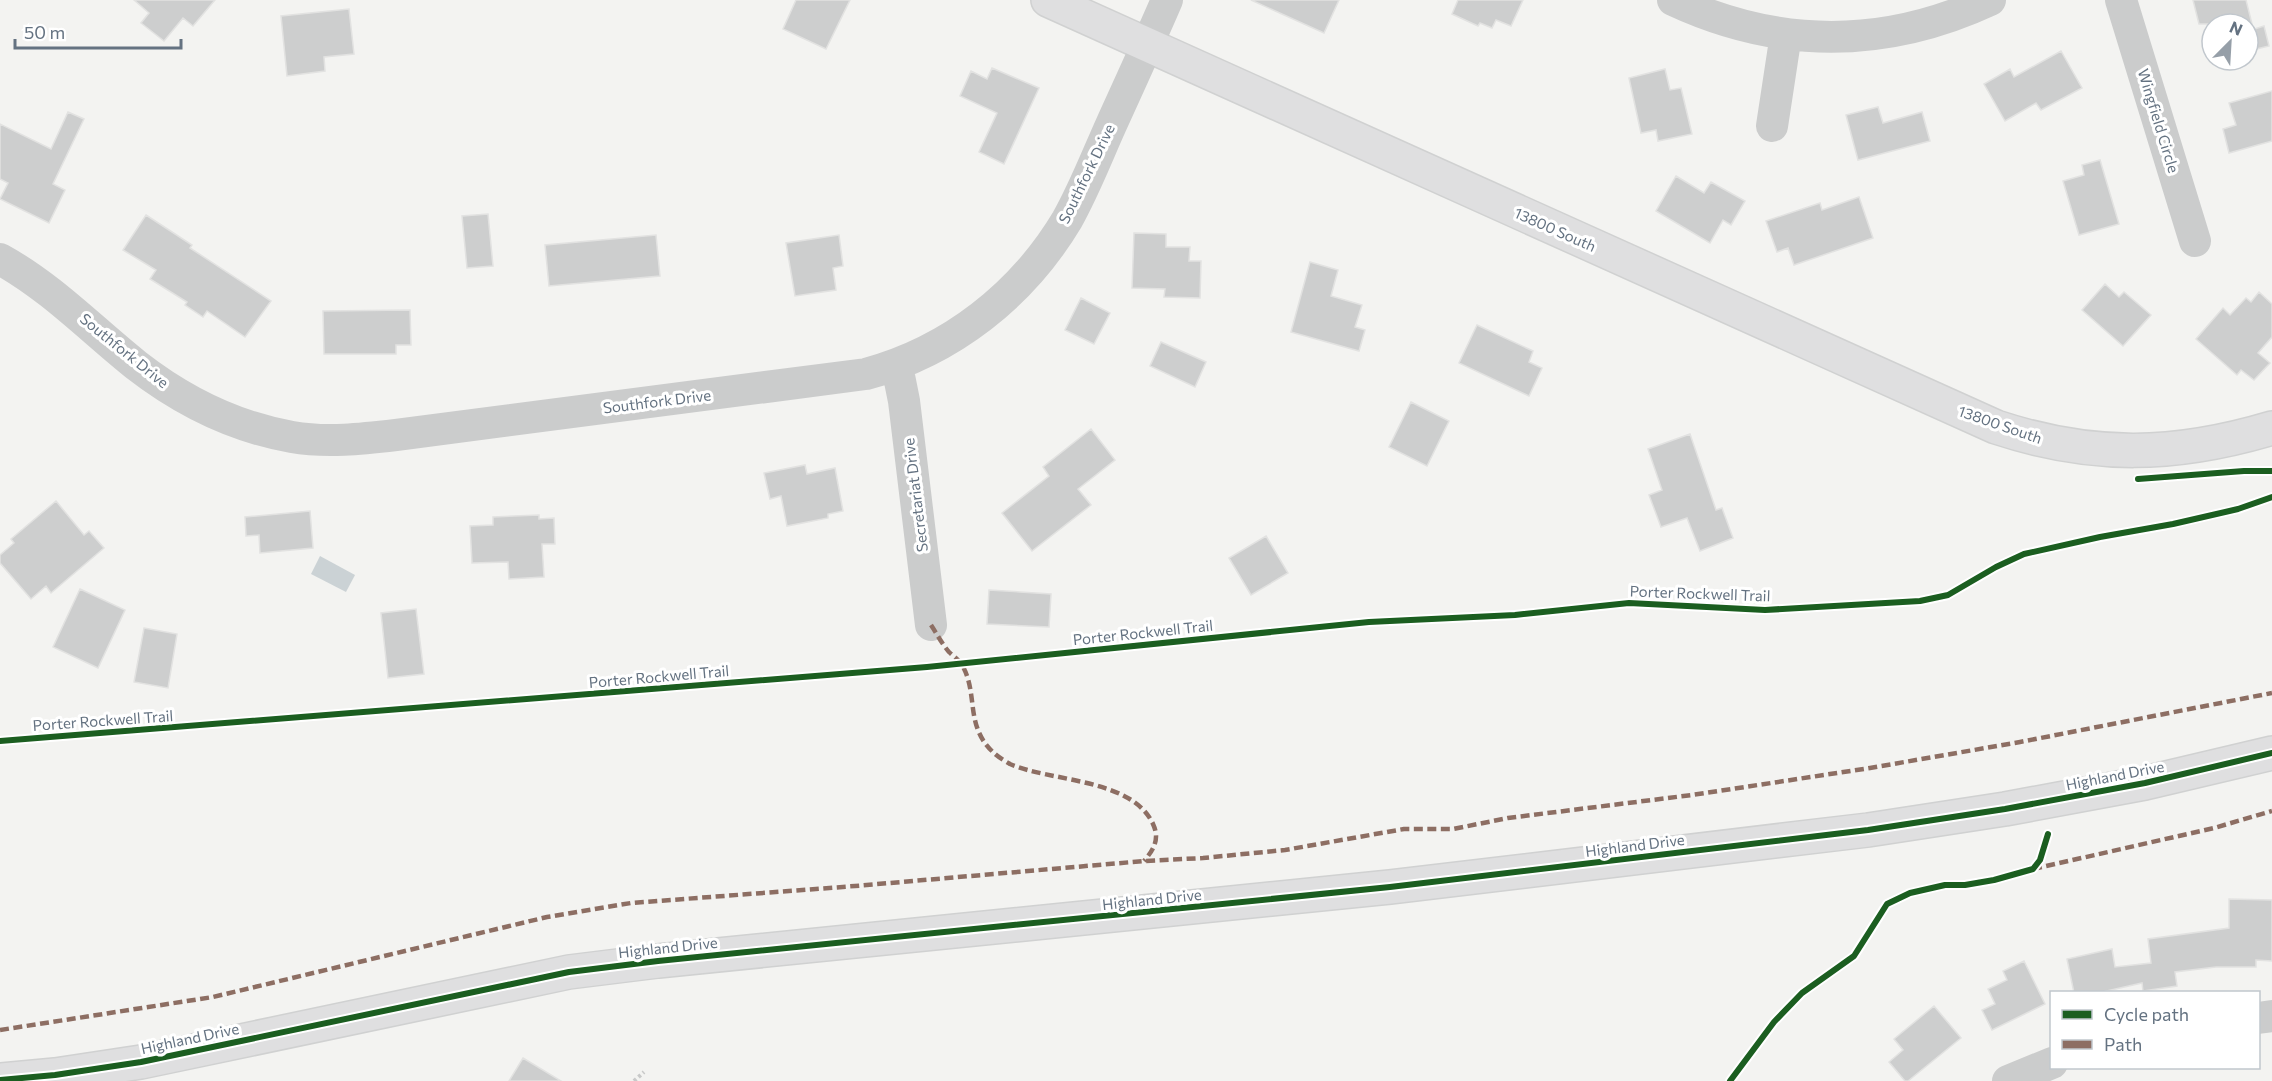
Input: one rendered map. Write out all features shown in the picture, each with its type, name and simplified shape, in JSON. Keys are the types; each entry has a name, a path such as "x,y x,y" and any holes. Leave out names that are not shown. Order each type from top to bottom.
{"main road":[{"name":"13800 South","path":"1048,0 1974,418 2020,435 2067,446 2116,451 2165,450 2214,444 2272,428"},
{"name":"Highland Drive","path":"0,1080 56,1075 141,1062 569,972 1379,888 1868,830 2005,809 2145,783 2272,753"}],"street":[{"name":"Southfork Drive","path":"0,259 24,272 50,291 137,365 168,388 230,419 293,437 327,440 396,435 835,380 897,366 929,351 977,321 998,304 1037,263 1072,209 1167,0"},
{"path":"1673,0 1723,20 1786,34 1843,36 1899,32 1948,18 1990,0"},
{"name":"Wingfield Circle","path":"2121,0 2195,242"},
{"path":"1772,126 1786,34"},
{"name":"Secretariat Drive","path":"897,366 904,401 932,625"},
{"path":"2008,1081 2050,1064"}],"path":[{"path":"633,1081 644,1072"}],"shaded area":[{"path":"320,556 355,575 346,592 311,574"}],"building":[{"path":"134,0 215,0 193,26 183,18 164,41 141,23 149,13"},
{"path":"796,0 850,0 826,49 783,29"},
{"path":"1251,0 1339,0 1324,33"},
{"path":"1458,0 1523,0 1511,26 1496,20 1492,28 1480,23 1478,26 1452,14"},
{"path":"2193,0 2246,0 2249,12 2200,12 2199,24"},
{"path":"349,9 354,54 324,57 325,71 287,76 281,16"},
{"path":"2264,26 2269,46 2260,48 2260,27"},
{"path":"2061,51 2082,88 2041,110 2036,103 2005,121 1984,84 2010,69 2014,77"},
{"path":"992,68 1039,88 1004,164 979,152 997,113 960,96 971,71 987,79"},
{"path":"1665,69 1670,90 1681,88 1692,134 1658,141 1656,130 1641,133 1629,78"},
{"path":"2272,91 2272,141 2229,153 2223,129 2236,125 2229,103"},
{"path":"1878,107 1883,123 1922,112 1930,141 1858,160 1846,115"},
{"path":"68,112 84,119 53,184 65,190 49,223 0,199 8,183 0,179 0,124 51,149"},
{"path":"2100,160 2119,224 2079,235 2063,181 2084,175 2082,165"},
{"path":"1676,176 1704,193 1711,182 1745,201 1731,225 1723,220 1710,243 1656,211"},
{"path":"1859,197 1873,238 1794,265 1788,248 1777,252 1766,221 1820,203 1822,210"},
{"path":"488,214 493,266 467,268 462,216"},
{"path":"146,215 192,245 190,248 271,301 245,337 207,311 203,317 185,305 187,302 150,279 156,270 123,250"},
{"path":"1134,233 1166,234 1166,247 1190,247 1189,261 1201,261 1200,298 1164,297 1165,289 1132,288"},
{"path":"656,235 660,276 549,286 545,245"},
{"path":"839,235 843,266 833,268 836,290 795,296 786,243"},
{"path":"1310,262 1338,270 1331,296 1362,305 1355,327 1365,330 1359,351 1291,332"},
{"path":"2105,284 2119,297 2124,292 2151,315 2123,346 2082,310"},
{"path":"2259,292 2272,304 2272,337 2258,353 2270,363 2254,380 2241,370 2237,375 2196,339 2223,308 2230,315 2246,298 2251,302"},
{"path":"1081,298 1110,313 1094,344 1065,330"},
{"path":"410,310 411,345 396,345 396,354 324,354 323,311"},
{"path":"1477,325 1533,351 1529,362 1542,368 1529,396 1459,363"},
{"path":"1161,342 1206,362 1195,387 1150,366"},
{"path":"1411,402 1449,421 1427,466 1389,447"},
{"path":"1091,429 1115,460 1078,489 1091,505 1032,551 1002,513 1049,476 1043,467"},
{"path":"1690,434 1716,510 1722,508 1733,538 1700,551 1687,518 1661,527 1649,495 1662,490 1648,449"},
{"path":"805,465 807,474 835,468 843,511 828,514 828,518 787,526 781,496 770,499 764,473"},
{"path":"56,501 84,535 89,531 104,548 51,593 46,586 31,599 0,563 0,555 14,543 11,539"},
{"path":"310,511 313,548 260,553 259,535 246,536 245,517"},
{"path":"539,515 539,519 554,518 555,544 542,544 544,577 509,579 508,562 472,563 470,526 493,525 493,517"},
{"path":"1266,536 1288,573 1251,595 1229,558"},
{"path":"80,589 125,610 98,668 53,647"},
{"path":"989,590 1051,594 1049,627 987,624"},
{"path":"416,609 424,674 388,678 381,613"},
{"path":"144,628 177,634 168,688 134,682"},
{"path":"2229,899 2272,900 2272,961 2256,960 2256,967 2216,967 2175,972 2177,986 2143,991 2142,983 2107,991 2074,991 2067,959 2112,949 2115,967 2151,963 2148,939 2229,928"},
{"path":"2024,961 2045,1004 1992,1030 1982,1010 1995,1004 1988,989 2007,980 2003,971"},
{"path":"1934,1006 1961,1038 1908,1081 1905,1081 1889,1062 1903,1050 1894,1039"},
{"path":"523,1058 561,1081 509,1081"}],"marked path":[{"path":"931,625 946,649 962,665 970,687 975,721 985,743 994,753 1010,764 1027,770 1089,784 1128,798 1143,809 1155,829 1155,844 1144,861"},
{"path":"0,1030 213,997 547,917 631,903 1203,858 1285,850 1404,829 1453,829 1508,818 1692,795 1870,768 2020,742 2272,693"},
{"path":"2033,869 2214,828 2272,811"}],"cycle path":[{"path":"2138,479 2272,471"},
{"name":"Porter Rockwell Trail","path":"0,741 927,667 1369,622 1515,615 1629,603 1765,610 1920,601 1948,595 1996,567 2024,554 2173,524 2238,509 2272,497"},
{"path":"0,1080 55,1075 141,1062 569,972 1390,887 1868,830 2005,809 2145,783 2272,753"},
{"path":"1730,1081 1774,1022 1802,993 1854,956 1887,904 1910,893 1945,885 1965,885 1994,880 2033,869 2040,860 2048,834"}]}
